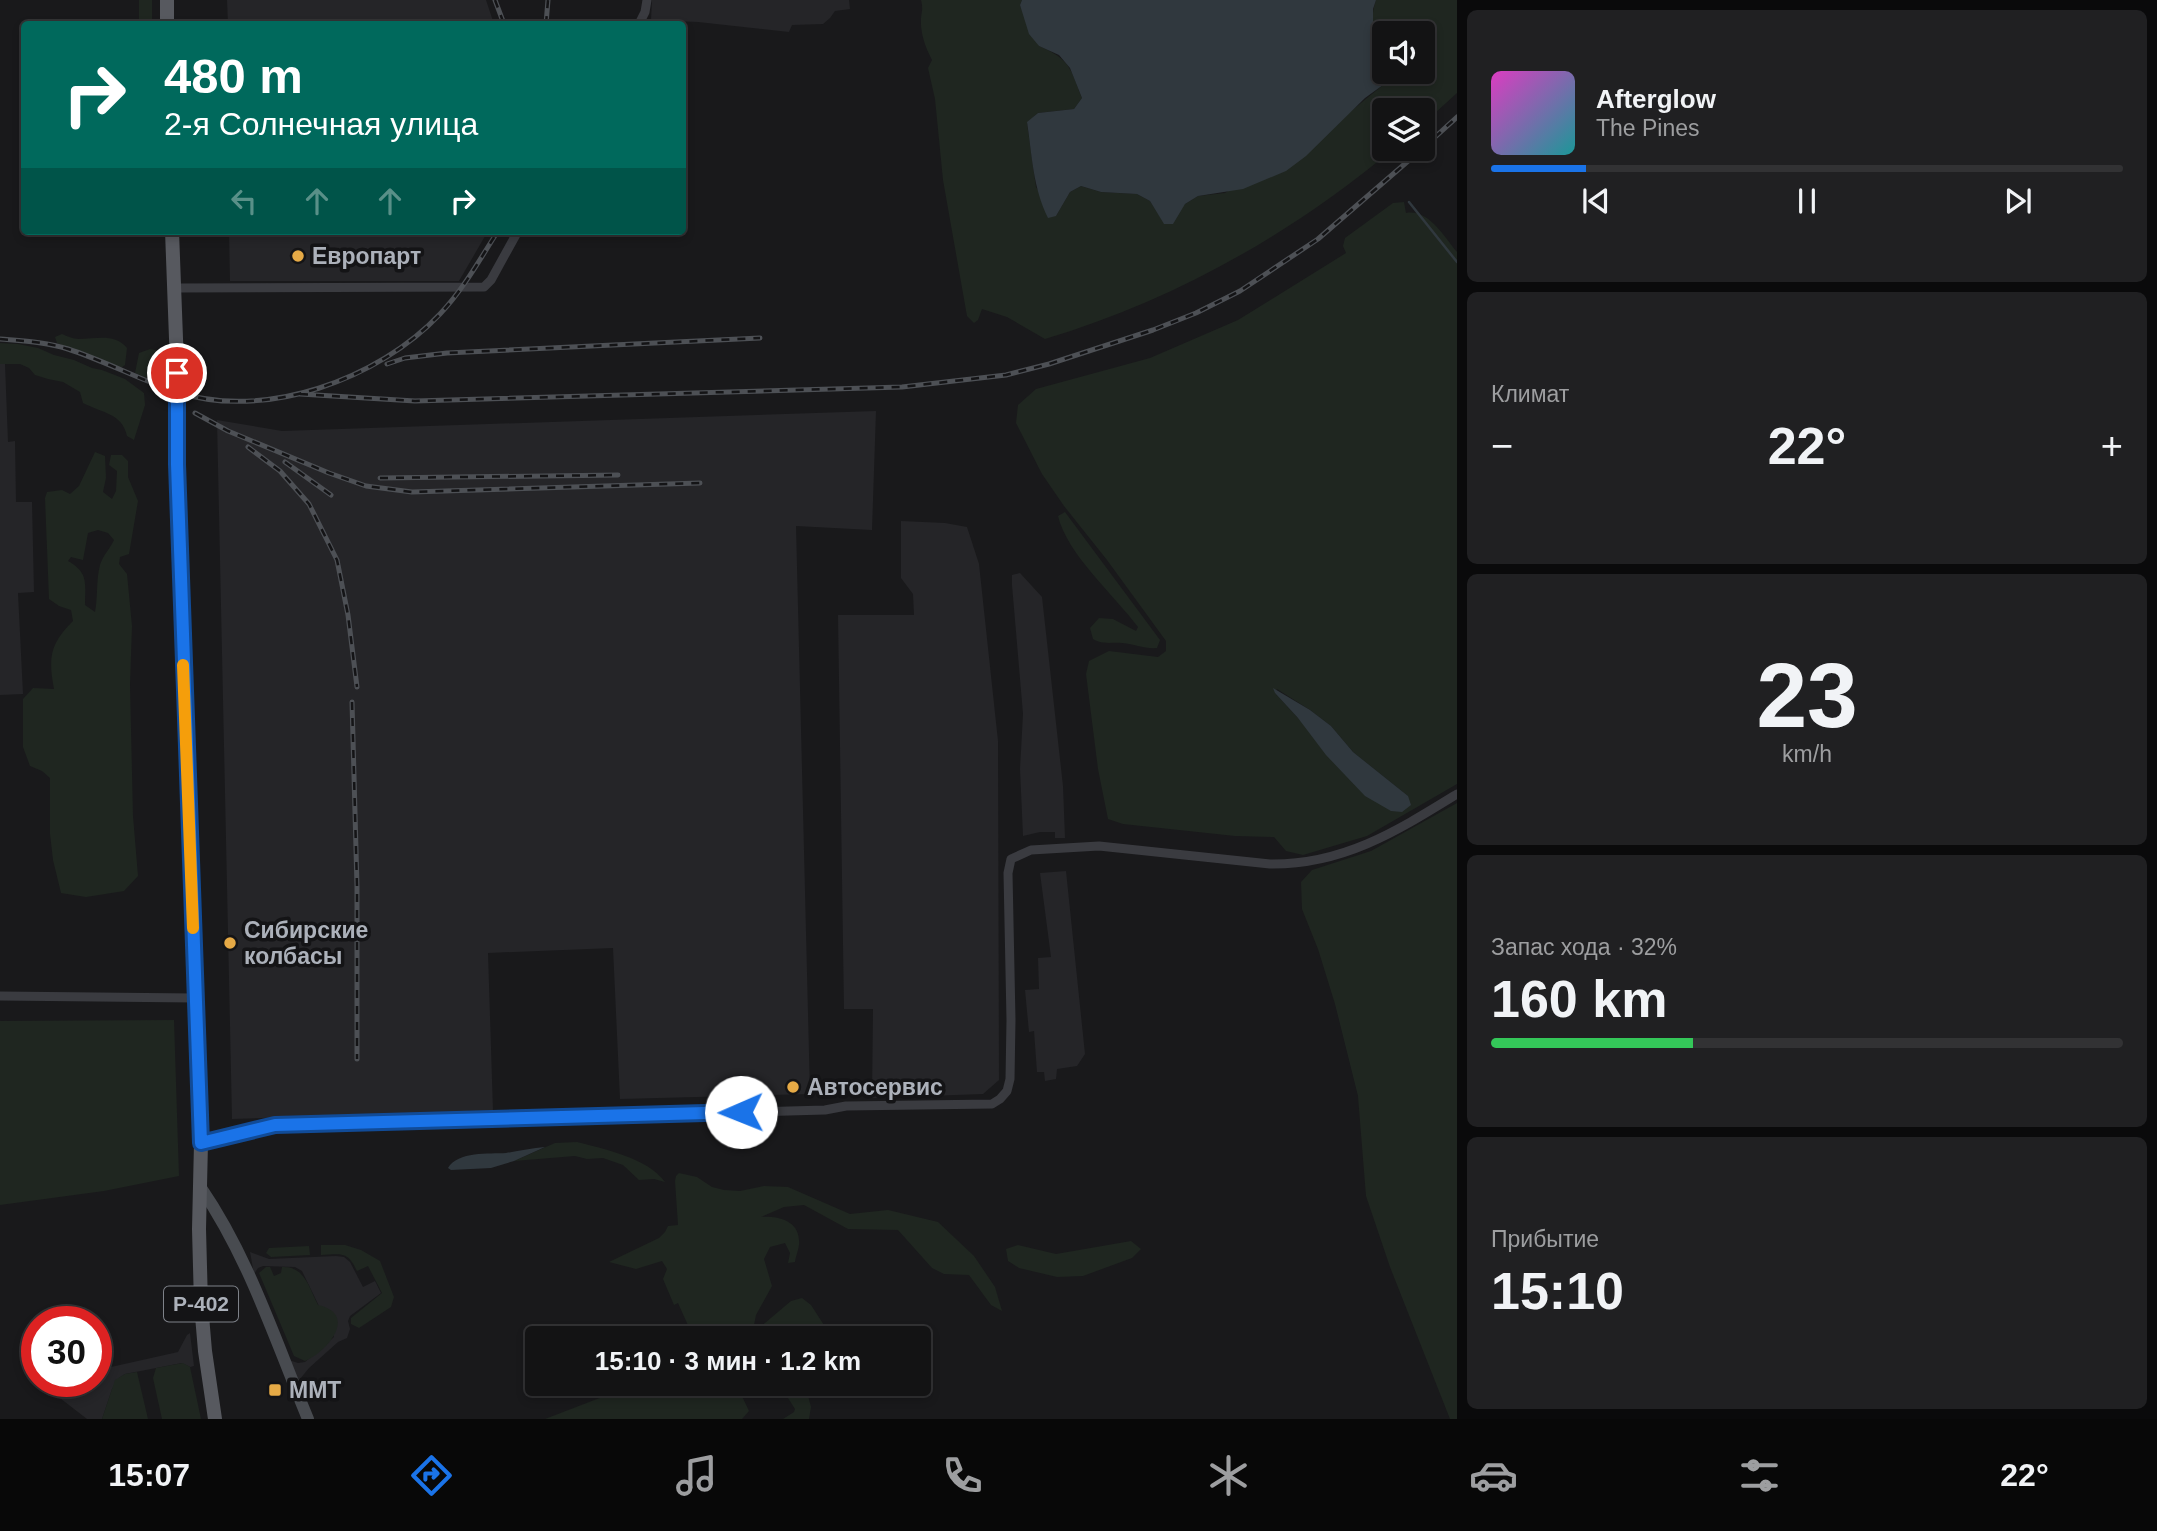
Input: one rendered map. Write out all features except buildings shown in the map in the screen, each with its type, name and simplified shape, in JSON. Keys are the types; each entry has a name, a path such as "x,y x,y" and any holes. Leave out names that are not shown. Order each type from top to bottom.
{"main road":[{"path":"167,0 167,21"},
{"name":"Р-402","path":"172,235 178,392 177,478 201,1143 198,1229 201,1304 215,1419"},
{"path":"201,1188 220,1217 244,1264 308,1419"}],"street":[{"path":"640,21 647,0"},
{"path":"175,288 484,287 491,280 516,235"},
{"path":"201,1143 275,1125 825,1110 846,1105 992,1104 1007,1091 1010,1079 1008,873 1011,859 1031,850 1099,846 1270,864 1320,861 1387,835 1457,794"},
{"path":"0,996 194,998"}],"shaded area":[{"path":"139,0 152,0 152,21 139,21"},
{"path":"227,0 486,0 493,21 228,21"},
{"path":"652,0 849,0 850,9 835,11 823,24 792,25 789,32 651,20"},
{"path":"921,0 1022,0 1020,5 1039,46 1058,56 1068,66 1082,98 1074,109 1038,113 1027,123 1036,187 1056,216 1070,192 1081,186 1101,192 1137,194 1150,201 1164,223 1198,196 1225,193 1350,112 1383,84 1435,84 1435,21 1373,21 1376,0 1457,0 1457,93 1435,113 1435,98 1372,98 1372,161 1378,161 1354,180 1314,209 1229,262 1139,305 1045,339 1007,317 982,309 974,323 967,316 943,180 935,99 928,68 932,60 922,34"},
{"path":"1022,0 1376,0 1372,21 1372,84 1383,84 1365,98 1306,156 1286,171 1243,189 1198,196 1185,204 1173,224 1164,224 1150,201 1137,194 1101,192 1081,186 1070,192 1056,216 1048,218 1036,183 1027,122 1038,113 1074,109 1082,98 1070,68 1059,55 1039,46 1029,34 1020,5"},
{"path":"1404,202 1406,213 1422,215 1429,220 1457,252 1457,784 1367,836 1303,855 1286,851 1274,837 1235,836 1123,824 1108,819 1098,769 1086,674 1089,661 1109,651 1158,657 1166,651 1166,641 1042,474 1016,423 1018,405 1036,389 1150,358 1238,320 1346,253 1343,246 1345,238 1393,203","holes":["1277,689 1331,726 1353,752 1408,796 1298,718 1275,693"]},
{"path":"229,235 486,235 459,281 230,281"},
{"path":"62,334 77,339 117,340 127,348 125,365 121,368 57,343 55,337"},
{"path":"0,343 38,348 125,379 144,393 145,405 134,440 127,436 116,418 83,403 80,392 63,382 35,375 20,364 0,364"},
{"path":"150,349 160,351 160,363 154,376 147,378 135,373 139,353"},
{"path":"0,364 5,364 8,442 15,441 16,502 32,502 34,592 18,593 23,694 0,695"},
{"path":"876,411 872,530 796,526 810,1094 620,1099 613,948 488,953 493,1111 232,1119 217,420 282,431"},
{"path":"95,452 105,456 106,478 103,492 112,499 116,491 117,471 109,465 111,455 122,455 128,461 128,477 138,501 129,554 120,557 119,564 127,574 132,626 130,685 133,816 138,876 124,891 86,897 61,893 50,834 50,778 30,766 23,747 23,699 33,688 54,689 51,659 55,644 73,621 71,610 49,599 45,498 47,492 62,490 70,494 79,486","holes":["98,530 108,533 114,540 100,565 95,612 85,605 83,574 68,561 71,557 83,560 88,533"]},
{"path":"1065,512 1160,640 1157,648 1104,643 1093,639 1090,628 1099,618 1113,619 1136,631 1138,627 1071,545 1058,516"},
{"path":"901,521 967,527 979,564 998,741 999,1080 983,1094 872,1098 873,1009 844,1009 838,615 914,615 913,594 901,578"},
{"path":"1020,573 1042,597 1063,786 1065,838 1055,838 1055,832 1023,836 1020,769 1023,714 1012,585 1012,575"},
{"path":"1273,688 1331,726 1353,752 1408,796 1411,805 1402,812 1391,811 1365,796 1326,755"},
{"path":"1457,803 1457,1419 1450,1419 1390,1267 1366,1196 1358,1096 1335,1004 1302,909 1301,882 1312,870 1371,851"},
{"path":"1066,871 1085,1054 1077,1066 1057,1069 1056,1079 1045,1081 1044,1072 1037,1072 1034,1031 1029,1032 1025,990 1039,989 1038,958 1051,957 1040,873"},
{"path":"174,1020 179,1176 104,1191 0,1205 0,1021"},
{"path":"577,1142 637,1161 665,1182 654,1179 639,1180 623,1165 603,1158 587,1159 575,1156 514,1161 555,1143"},
{"path":"545,1147 491,1168 448,1168 466,1156"},
{"path":"679,1173 697,1177 712,1187 724,1190 740,1191 764,1186 788,1187 850,1214 888,1210 938,1222 974,1256 995,1287 1002,1311 991,1305 969,1275 944,1274 932,1268 898,1230 848,1229 804,1205 784,1207 761,1217 774,1217 791,1224 798,1233 799,1243 795,1262 788,1263 790,1253 785,1243 770,1247 764,1259 772,1286 756,1315 756,1326 688,1326 678,1303 674,1305 663,1279 667,1269 662,1261 636,1269 609,1262 659,1238 668,1226 678,1225 676,1176"},
{"path":"1131,1241 1141,1249 1132,1258 1083,1276 1057,1277 1019,1268 1008,1261 1006,1249 1018,1245 1056,1254"},
{"path":"321,1245 345,1245 361,1250 380,1261 394,1297 391,1307 359,1328 351,1324 351,1318 382,1293 368,1266 357,1271 343,1255 321,1255"},
{"path":"309,1246 310,1255 271,1257 266,1253 269,1248"},
{"path":"250,1252 269,1259 344,1257 350,1262 363,1287 375,1281 381,1293 350,1316 347,1338 338,1342 309,1368 300,1379 301,1387 289,1360 305,1362 334,1337 302,1271 295,1267 263,1266 254,1274"},
{"path":"270,1267 274,1276 281,1273 282,1267 296,1270 305,1279 318,1305 336,1316 338,1324 330,1342 305,1361 294,1356 259,1273"},
{"path":"802,1298 811,1305 825,1326 761,1326 791,1301"},
{"path":"190,1333 194,1366 182,1363 125,1374 112,1389 112,1367 178,1352"},
{"path":"183,1363 190,1367 201,1419 162,1419 153,1378 156,1368"},
{"path":"137,1372 148,1419 102,1419 109,1397 112,1397 115,1380 125,1374"},
{"path":"605,1396 742,1396 749,1411 742,1419 545,1419"},
{"path":"787,1396 808,1396 811,1407 809,1419 783,1419 795,1409"},
{"path":"59,1397 109,1397 102,1419 87,1419"}],"waterway":[{"path":"1409,202 1457,262"}],"railway":[{"path":"495,0 503,21"},
{"path":"546,21 548,0"},
{"path":"1435,137 1457,117"},
{"path":"300,394 415,401 902,387 1006,375 1153,330 1240,291 1318,239 1408,161"},
{"path":"0,339 43,343 68,349 177,392 211,400 247,401 283,397 319,388 353,375 386,358 415,337 456,295 495,235"},
{"path":"387,364 405,358 447,353 760,338"},
{"path":"195,413 228,431 366,486 412,492 700,483"},
{"path":"248,447 280,471 309,504 337,560 348,615 357,687"},
{"path":"285,462 331,495"},
{"path":"380,478 618,475"},
{"path":"352,702 357,886 357,1059"}],"slow traffic":[{"path":"183,665 193,928"}],"place":[{"name":"Европарт","path":"298,256"},
{"name":"Сибирские колбасы","path":"230,943"},
{"name":"Автосервис","path":"793,1087"},
{"name":"ММТ","path":"275,1390"}],"route":[{"path":"177,373 177,464 201,1143 275,1125 741,1112"}]}
